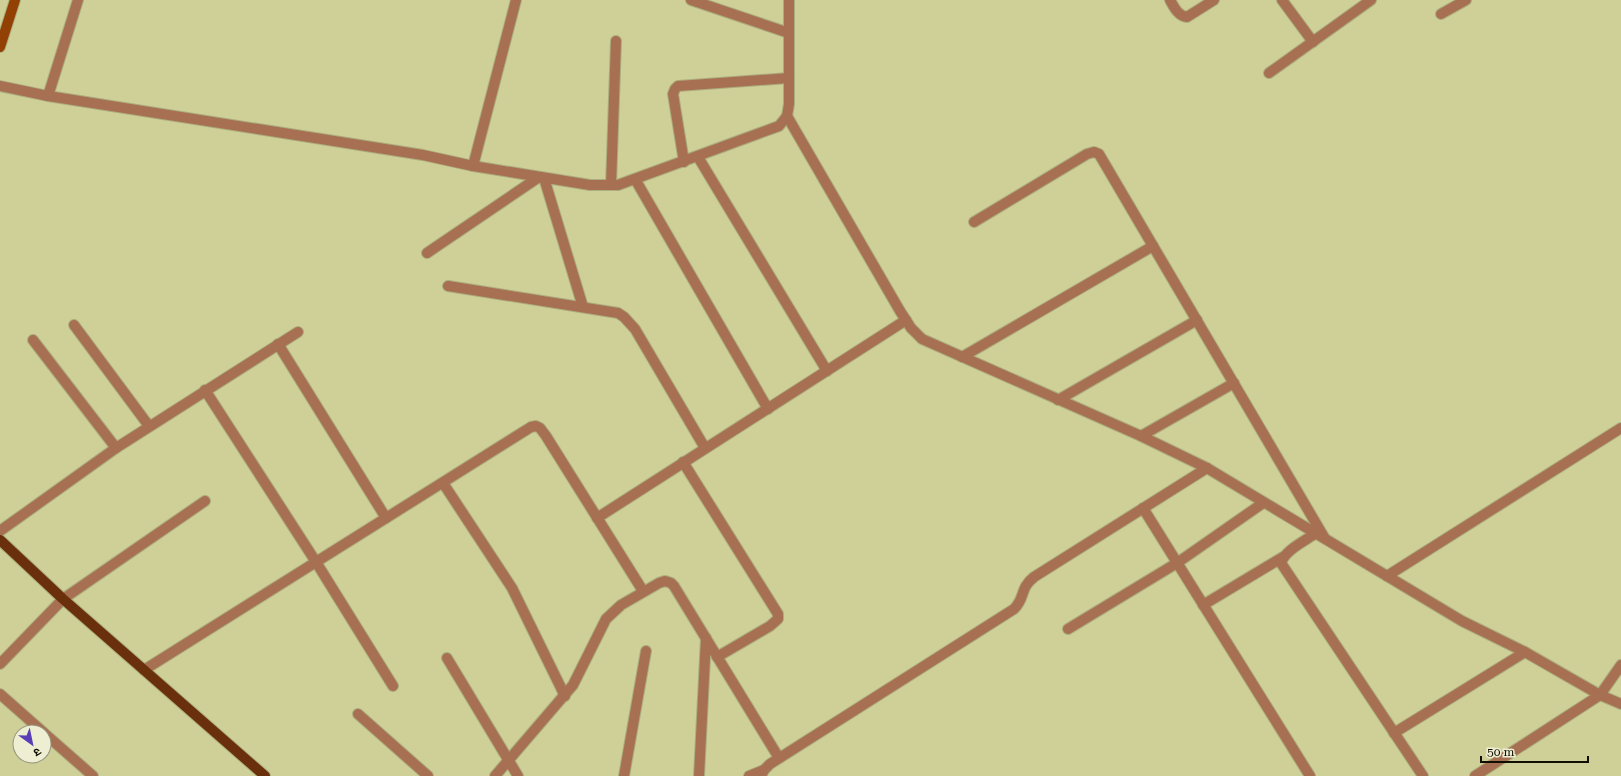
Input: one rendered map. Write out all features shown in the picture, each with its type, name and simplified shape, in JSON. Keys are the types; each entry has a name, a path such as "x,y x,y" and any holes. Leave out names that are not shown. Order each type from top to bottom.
{"main road":[{"path":"0,540 63,599 265,776"}],"street":[{"path":"0,47 15,0"},
{"path":"48,96 78,0"},
{"path":"473,166 516,0"},
{"path":"691,0 789,33"},
{"path":"0,86 48,96 423,155 473,166 590,186 611,185 684,162 779,126 787,116 789,104 789,0"},
{"path":"1170,0 1178,13 1187,17 1214,0"},
{"path":"1282,0 1313,42"},
{"path":"1269,73 1372,0"},
{"path":"1441,14 1466,0"},
{"path":"611,185 616,41"},
{"path":"684,162 673,94 678,86 789,78"},
{"path":"787,116 906,320 922,339 1141,436 1207,468 1263,503 1320,535 1462,621 1525,652 1600,695 1621,704"},
{"path":"974,222 1087,154 1094,152 1099,154 1234,383 1320,535"},
{"path":"698,157 827,371"},
{"path":"427,253 542,178"},
{"path":"542,178 583,307"},
{"path":"634,179 768,409"},
{"path":"962,357 1153,246"},
{"path":"448,286 618,313 630,324 705,448"},
{"path":"597,518 906,320"},
{"path":"1058,400 1197,320"},
{"path":"74,324 149,426"},
{"path":"0,530 149,426 298,332"},
{"path":"33,340 116,448"},
{"path":"278,344 386,518"},
{"path":"1141,436 1234,383"},
{"path":"205,390 316,562 393,686"},
{"path":"144,670 530,427 536,426 540,428 546,436 643,591"},
{"path":"1387,576 1621,428"},
{"path":"683,462 778,614 778,619 770,626 717,657"},
{"path":"748,776 762,773 779,758 1014,609 1021,600 1026,584 1034,577 1207,468"},
{"path":"443,483 512,588 565,696"},
{"path":"0,664 63,599 205,501"},
{"path":"1068,630 1177,563 1263,503"},
{"path":"1143,508 1310,776"},
{"path":"1203,605 1320,535"},
{"path":"1283,557 1281,563 1284,569 1423,776"},
{"path":"495,776 565,696 579,675 606,619 621,605 643,591 665,581 671,583 779,758"},
{"path":"699,776 706,638"},
{"path":"626,776 646,651"},
{"path":"1394,733 1525,652"},
{"path":"447,658 510,760 518,776"},
{"path":"1475,776 1600,695 1621,665"},
{"path":"0,694 33,724"},
{"path":"358,714 428,776"},
{"path":"52,741 93,776"}]}
